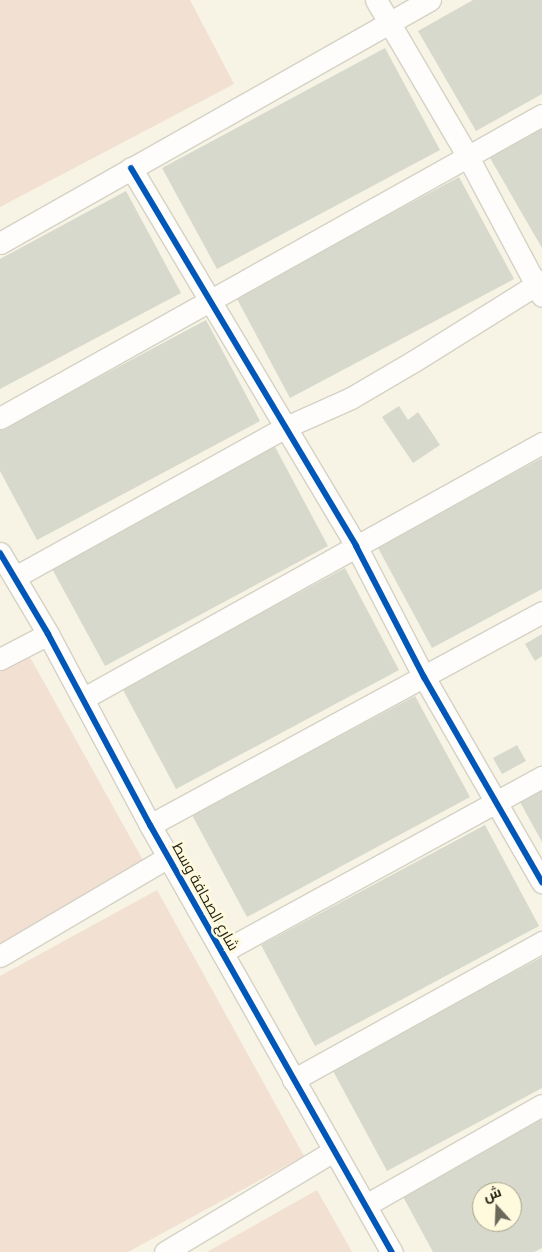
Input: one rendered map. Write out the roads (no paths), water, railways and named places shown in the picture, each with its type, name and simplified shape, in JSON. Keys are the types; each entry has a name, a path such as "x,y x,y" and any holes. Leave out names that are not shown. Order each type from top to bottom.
{"street":[{"path":"15,577 286,426 351,398 540,287 468,157 376,0"},
{"path":"0,243 430,0"},
{"path":"0,418 208,300 542,115"},
{"path":"131,168 356,546 424,677 542,882"},
{"path":"84,698 542,443"},
{"name":"شارع الصحافة وسط","path":"0,553 84,698 150,825 333,1152 392,1252"},
{"path":"150,825 542,612"},
{"path":"0,659 48,634"},
{"path":"222,952 542,777"},
{"path":"0,956 168,857"},
{"path":"293,1080 542,942"},
{"path":"366,1206 542,1105"},
{"path":"165,1252 333,1152"}]}
